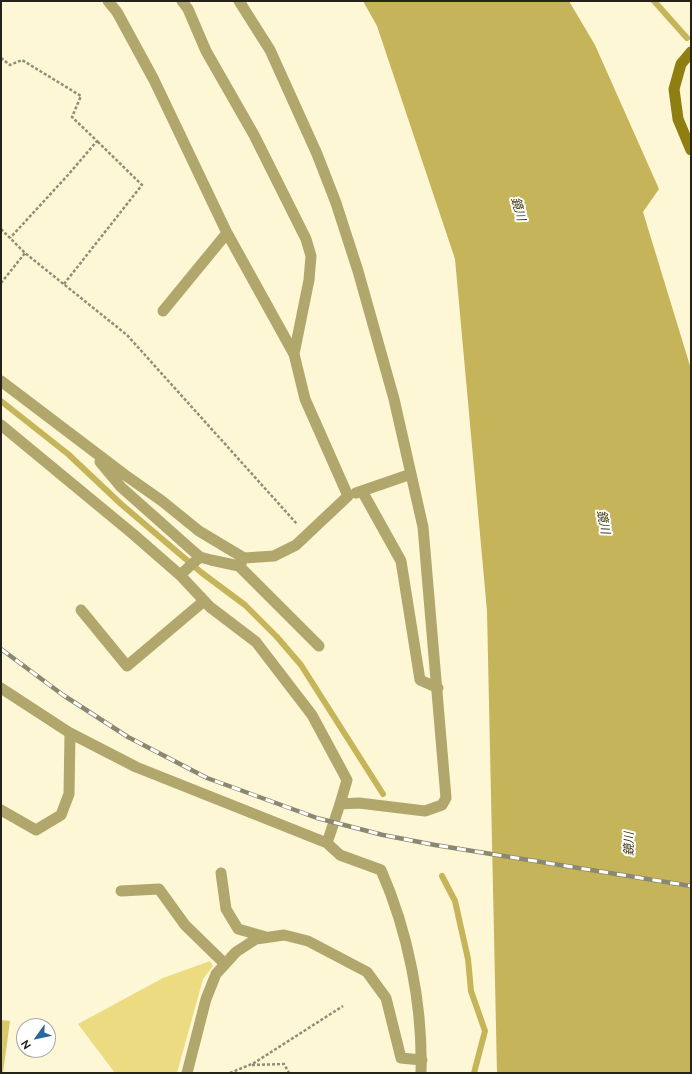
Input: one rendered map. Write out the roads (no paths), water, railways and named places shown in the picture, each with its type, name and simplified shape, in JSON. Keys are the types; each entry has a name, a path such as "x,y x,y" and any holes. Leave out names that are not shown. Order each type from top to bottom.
{"main road":[{"path":"691,52 681,64 674,89 678,119 691,150"}],"street":[{"path":"108,1 117,12 154,80 227,233 294,354 305,399 348,496"},
{"path":"182,1 188,9 206,51 254,135 306,240 311,256 309,280 294,354"},
{"path":"238,1 270,50 317,154 336,203 358,271 394,399 423,526 438,688 446,798 442,805 425,811 359,802 340,804"},
{"path":"163,311 227,233"},
{"path":"1,381 242,562 319,646"},
{"path":"1,425 181,574 204,601 256,642 312,715 347,780 327,843"},
{"path":"83,442 121,487 200,557 242,562 274,556 296,545 348,496 411,474"},
{"path":"362,491 401,561 420,680 438,688"},
{"path":"181,574 200,557"},
{"path":"81,610 127,666 204,601"},
{"path":"1,688 70,733 136,767 327,843 340,855 381,870 392,894 415,982 422,1060 421,1073"},
{"path":"1,810 36,830 61,815 69,794 70,733"},
{"path":"221,873 226,909 238,929 269,937"},
{"path":"121,891 159,889 185,925 225,964"},
{"path":"187,1073 206,999 216,974 236,952 256,939 284,935 308,941 367,972 386,998 401,1058 422,1060"}],"water":[{"name":"鏡川","path":"363,1 569,1 595,45 659,189 643,212 691,369 691,1073 497,1073 487,611 455,259 377,26"}],"waterway":[{"path":"654,1 687,38"},
{"path":"1,401 68,454 121,504 202,573 245,605 277,637 301,665 383,794"},
{"path":"442,876 455,901 468,959 471,991 485,1031 474,1073"}],"railway":[{"path":"1,649 63,695 128,737 207,778 317,818 383,835 435,845 691,886"}]}
